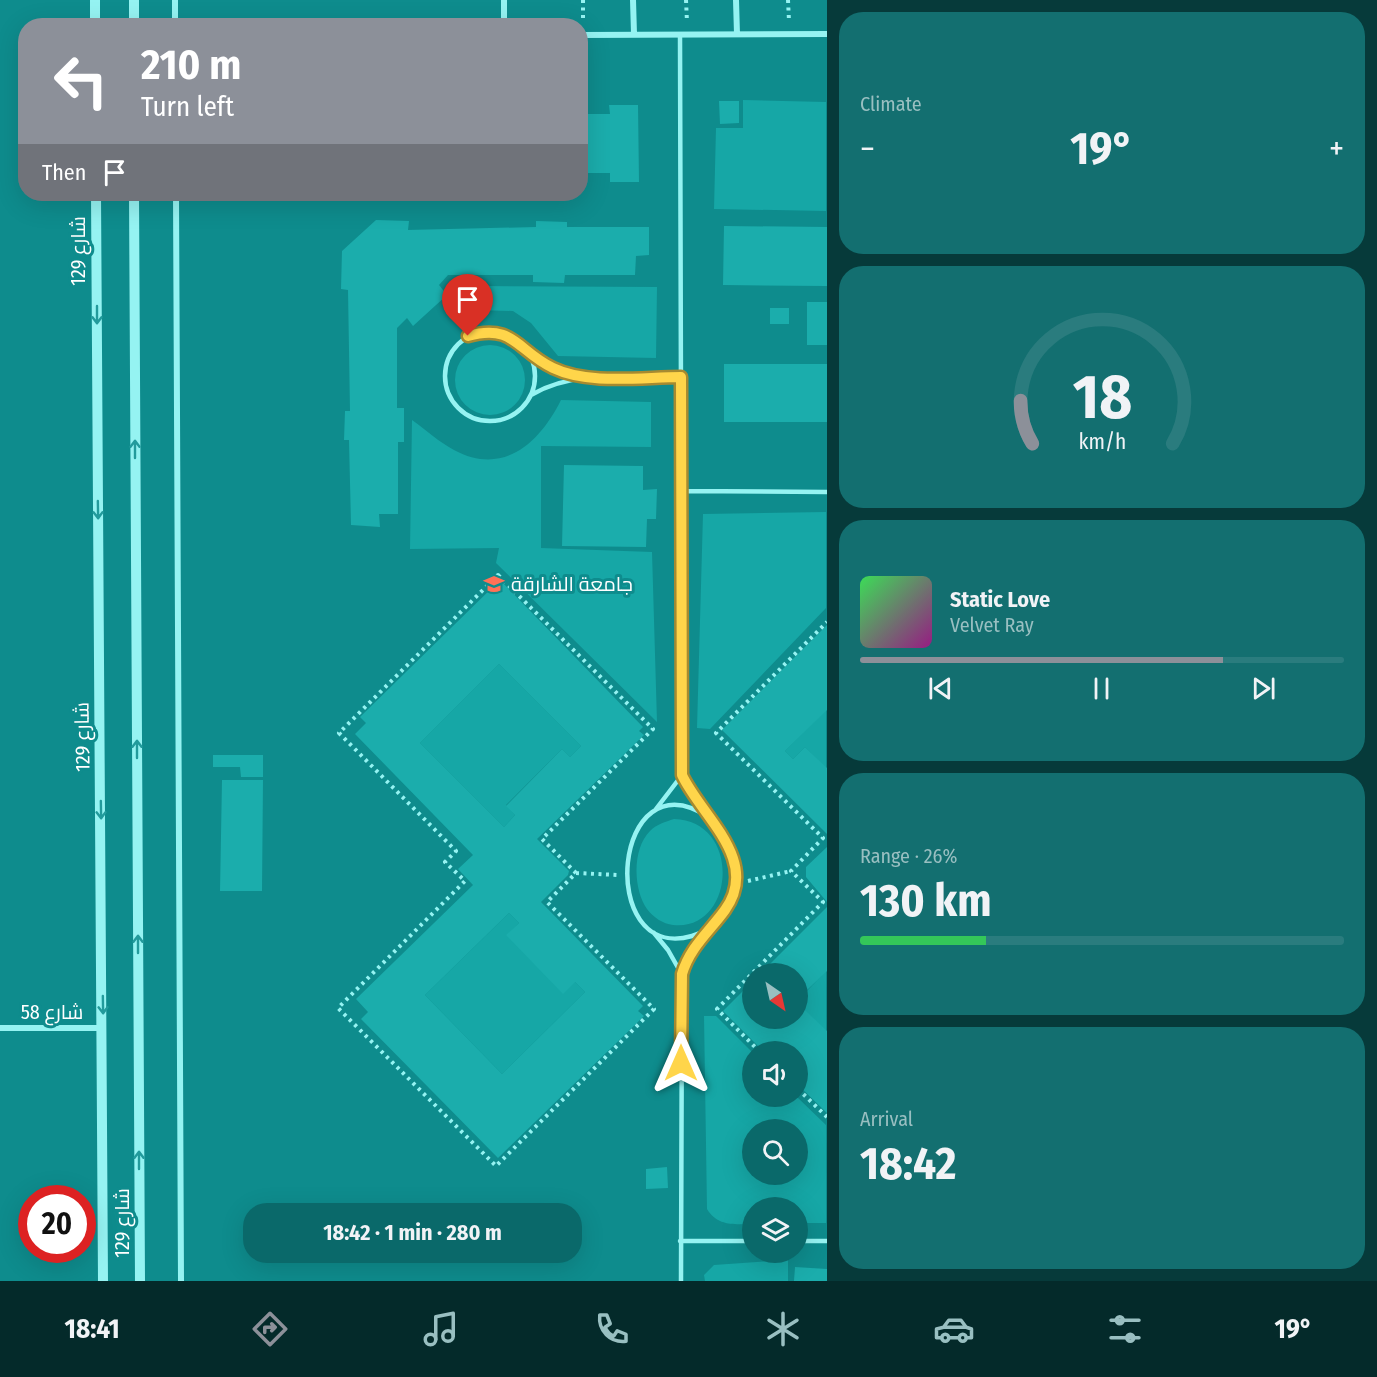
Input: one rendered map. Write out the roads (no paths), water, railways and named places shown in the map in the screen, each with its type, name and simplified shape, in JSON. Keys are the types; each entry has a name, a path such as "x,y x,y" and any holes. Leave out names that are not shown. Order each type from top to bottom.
{"street":[{"path":"95,0 95,18"},
{"path":"134,0 134,18"},
{"path":"175,0 175,18"},
{"path":"504,0 504,18"},
{"path":"633,0 634,34"},
{"path":"736,0 737,34"},
{"path":"588,35 826,34"},
{"name":"شارع 129","path":"96,201 103,1281"},
{"name":"شارع 129","path":"134,201 140,1281"},
{"path":"176,201 181,1281"},
{"name":"شارع 58","path":"0,1028 103,1028"}],"lane":[{"path":"681,1281 682,974 693,948 727,907 735,884 734,860 729,844 698,805 682,775 683,35"},
{"path":"529,353 535,374 531,396 521,410 507,419 489,422 472,419 458,410 447,396 444,379 446,362 455,347 468,336 485,331 502,332 518,340 529,353 554,368 581,377"},
{"path":"531,396 555,383 581,377 681,377"},
{"path":"681,491 826,492"},
{"path":"682,775 673,790 635,833 627,853 625,875 628,895 637,914 668,950 682,974"},
{"path":"649,815 660,808 686,806 710,818"},
{"path":"650,929 662,935 688,937 712,927"},
{"path":"680,1241 742,1241"},
{"path":"808,1241 826,1241"}],"place":[{"name":"جامعة الشارقة","path":"494,584"}]}
